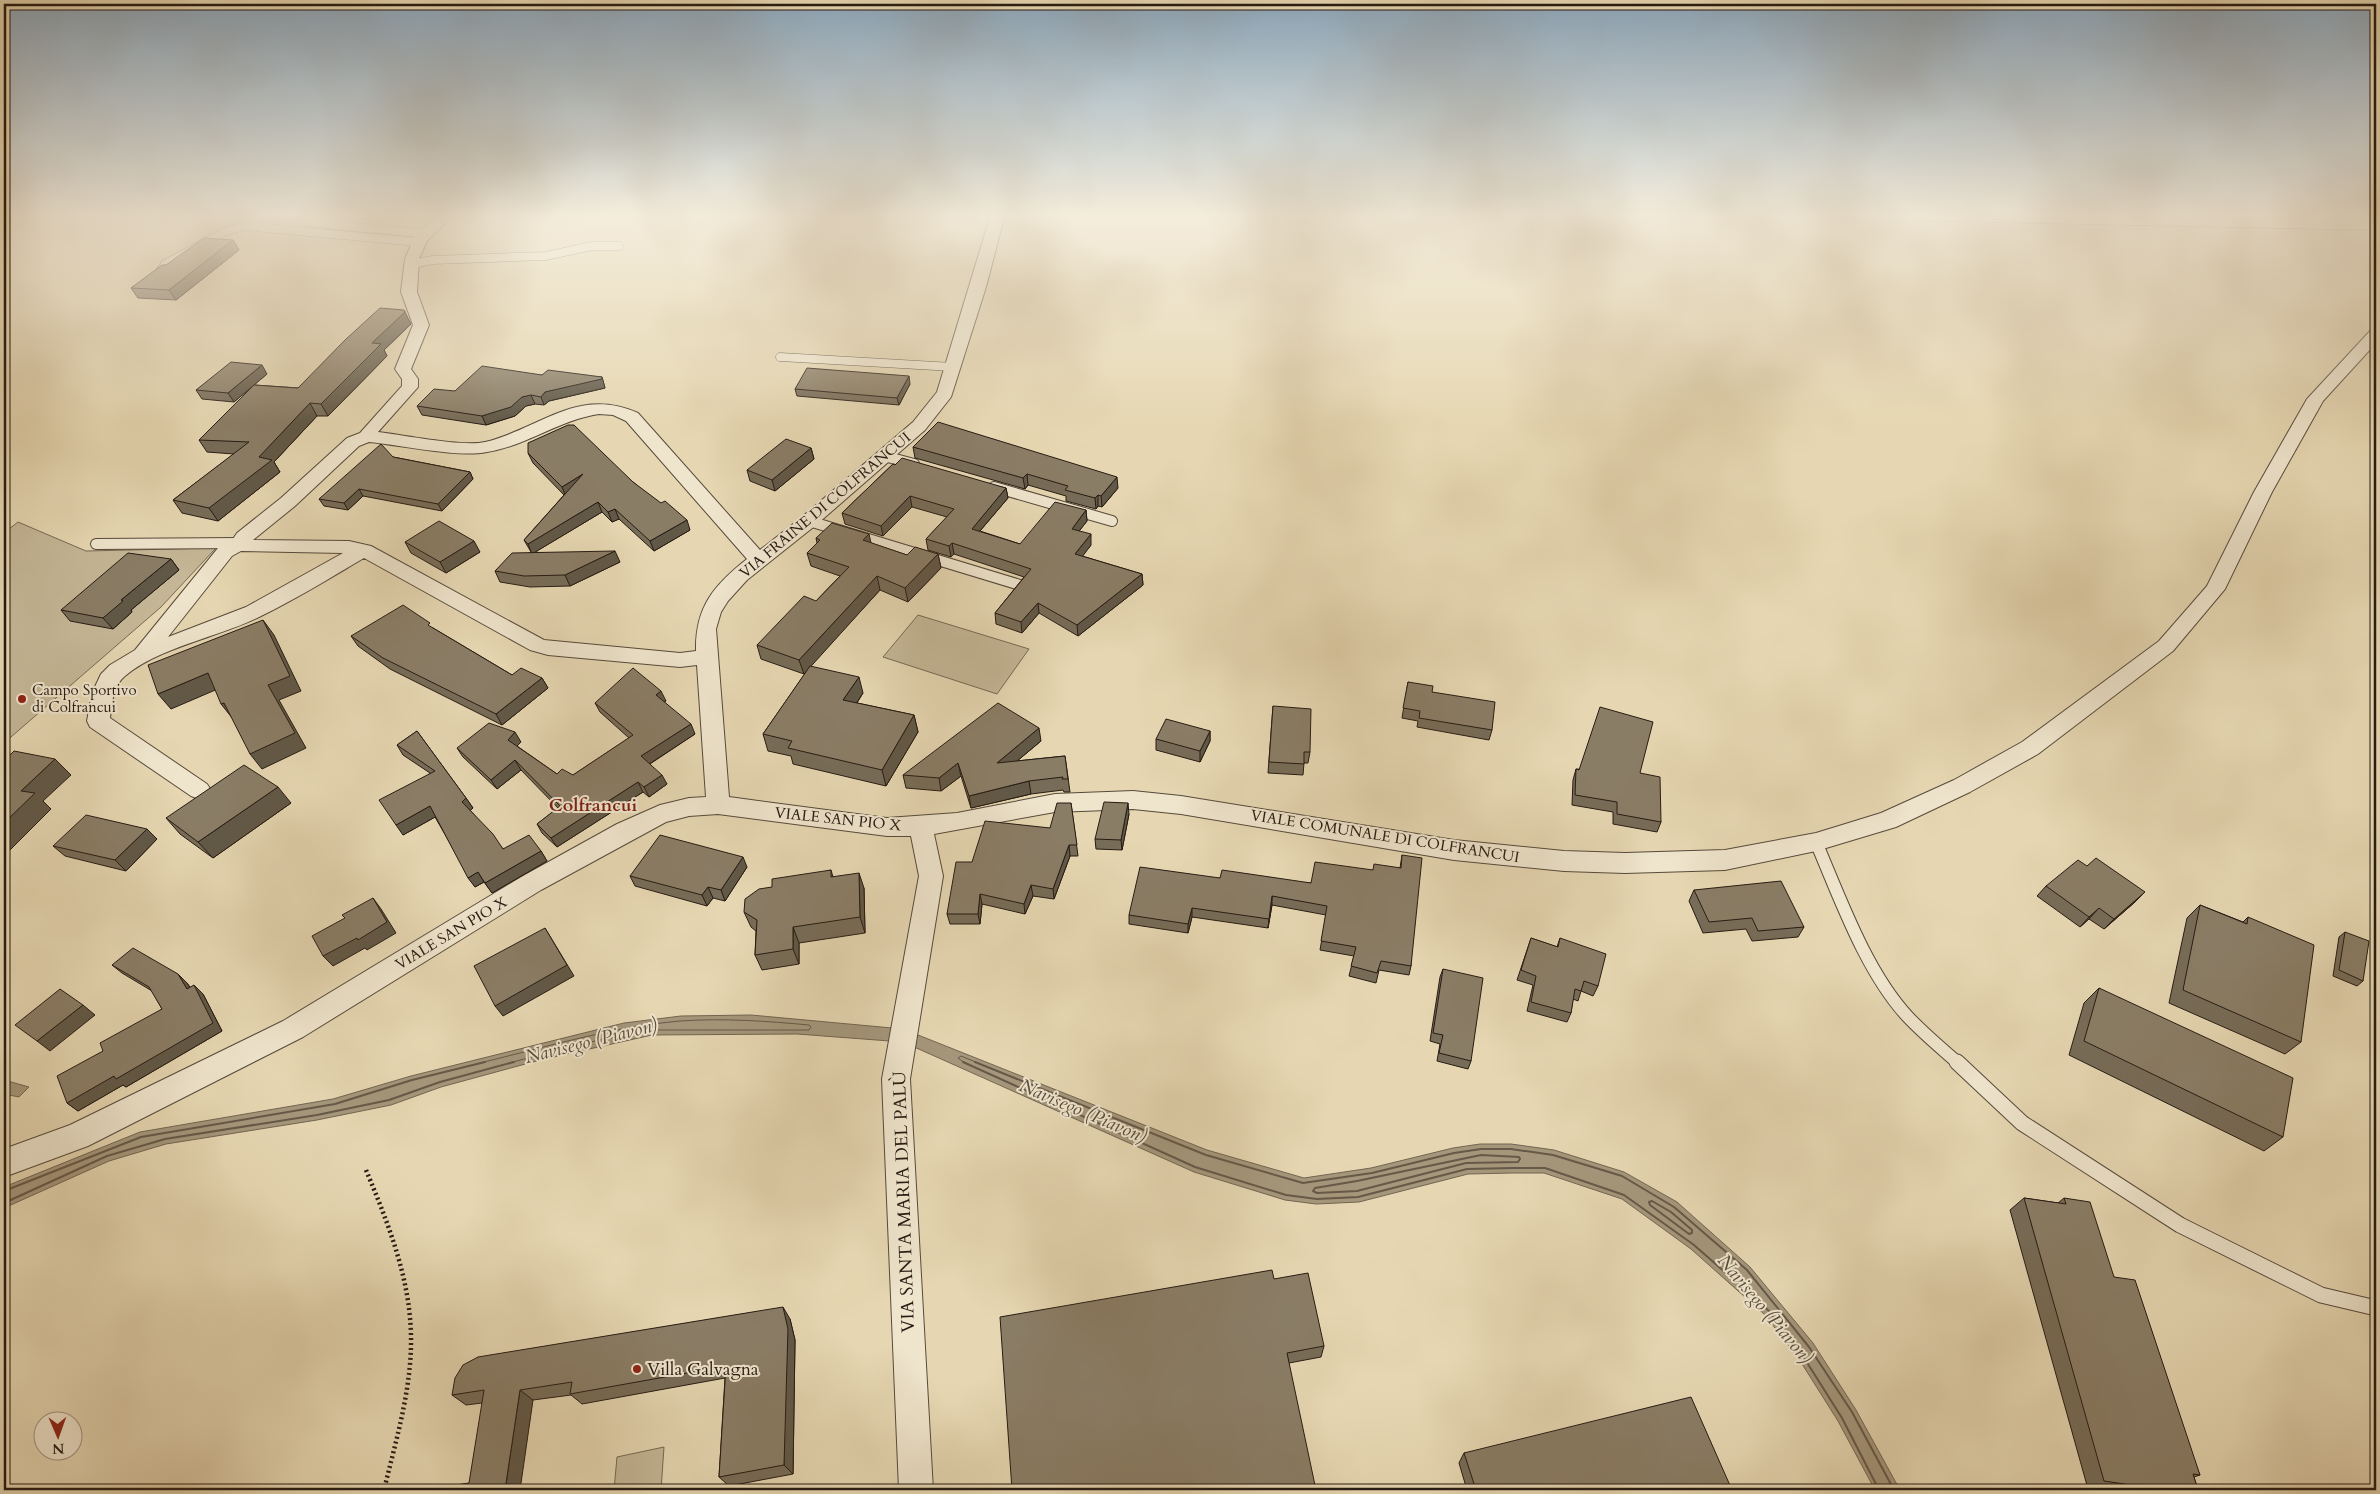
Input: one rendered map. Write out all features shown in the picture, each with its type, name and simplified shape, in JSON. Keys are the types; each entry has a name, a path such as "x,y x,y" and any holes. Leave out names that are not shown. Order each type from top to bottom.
{"street":[{"path":"142,655 224,552 241,543 244,537 288,502 353,442 367,436 410,387 410,379 403,369 421,325 409,292 410,284"},
{"name":"VIA FRAINE DI COLFRANCUI","path":"718,805 707,657 706,629 711,612 721,596 758,559 809,521 919,426 945,393 979,284"},
{"name":"VIALE COMUNALE DI COLFRANCUI","path":"921,826 957,822 1055,803 1133,800 1182,805 1454,850 1564,861 1626,863 1725,860 1816,842 1888,820 1962,786 2030,748 2166,646 2215,589 2263,492 2316,399 2376,334"},
{"path":"367,436 473,449 488,447 575,413 600,408 623,410 632,416 758,559"},
{"path":"241,543 246,546 348,546 364,550 537,645 548,648 680,660 707,657"},
{"path":"199,790 98,721 103,693 109,679 118,670 142,655 253,612 364,550"},
{"name":"VIALE SAN PIO X","path":"4,1163 78,1136 293,1029 532,883 660,814 689,807 718,805 887,827 921,826"},
{"name":"VIA SANTA MARIA DEL PALÙ","path":"916,1490 896,1079 931,876 921,826"}],"lane":[{"path":"780,357 954,367"},
{"path":"884,456 922,467"},
{"path":"988,486 1112,521"},
{"path":"809,521 1020,585"},
{"path":"96,544 241,543"},
{"path":"1816,842 1856,935 1883,982 1907,1016 2022,1123 2180,1225 2321,1295 2376,1308"}],"path":[{"path":"366,1170 399,1257 408,1301 411,1336 407,1389 384,1490"}],"shaded area":[{"path":"18,522 86,551 216,548 161,607 4,743 4,533"},
{"path":"918,615 1029,649 997,694 883,657"},
{"path":"664,1447 661,1490 614,1490 617,1457"}],"water":[{"name":"Navisego (Piavon)","path":"751,1015 903,1029 1207,1150 1304,1178 1371,1168 1453,1148 1480,1144 1511,1144 1554,1150 1624,1172 1677,1202 1750,1267 1813,1343 1856,1410 1900,1490 1875,1490 1838,1421 1797,1356 1764,1314 1691,1249 1622,1199 1544,1173 1513,1173 1468,1174 1359,1202 1316,1204 1285,1200 1194,1172 903,1042 797,1034 652,1035 540,1060 441,1087 391,1105 317,1120 166,1144 109,1161 4,1208 4,1187 140,1132 333,1099 411,1076 624,1023 681,1016"},
{"path":"4,1080 29,1087 19,1097 4,1094"}],"building":[{"path":"137,284 177,284 169,290 131,288"},
{"path":"380,308 404,310 405,312 372,343 381,344 321,404 310,403 259,457 272,460 209,508 173,500 249,442 199,440 254,385 298,388 345,340"},
{"path":"231,362 262,365 228,393 196,390"},
{"path":"482,366 542,375 548,370 602,377 602,379 545,392 541,397 531,395 522,397 511,407 482,416 417,406 434,389 455,391"},
{"path":"807,368 909,376 897,398 795,389"},
{"path":"938,422 1117,477 1101,496 1098,495 1095,498 1065,490 1068,486 1027,474 1023,478 913,447"},
{"path":"568,425 574,425 633,482 661,503 665,501 687,520 650,541 615,509 608,512 598,502 528,544 524,540 583,474 562,487 528,453 528,443"},
{"path":"786,439 811,448 772,480 747,470"},
{"path":"381,444 393,457 470,472 438,504 359,489 344,503 319,499"},
{"path":"902,458 1006,488 972,529 1020,544 1055,502 1086,510 1072,529 1091,534 1075,554 1142,574 1077,625 1038,603 1021,622 995,613 1031,569 952,543 949,546 926,539 954,509 910,496 881,526 842,513 893,464 895,465"},
{"path":"439,521 474,541 440,562 405,542"},
{"path":"832,523 869,534 863,540 907,555 915,547 938,554 905,588 877,576 799,660 757,645 804,596 816,601 849,567 807,553 820,540 816,538"},
{"path":"615,551 565,575 524,576 495,571 512,553"},
{"path":"128,553 171,559 121,600 123,601 103,618 61,610"},
{"path":"403,605 430,623 428,625 512,675 521,668 542,678 496,714 383,658 351,636"},
{"path":"263,620 290,676 268,685 295,733 250,754 224,703 221,704 208,673 158,694 148,665"},
{"path":"810,666 859,677 843,700 914,715 882,770 788,748 792,741 763,734"},
{"path":"633,668 661,691 656,695 691,724 641,756 662,775 644,787 638,782 551,838 537,824 560,806 515,760 491,780 457,748 489,723 515,732 508,740 557,774 562,769 573,775 633,735 595,703"},
{"path":"1408,682 1433,686 1432,692 1495,702 1492,730 1419,718 1420,711 1403,708"},
{"path":"998,703 1039,728 997,763 1065,756 1068,779 1062,779 1063,777 1029,781 969,796 958,763 939,778 903,775"},
{"path":"1273,706 1311,709 1310,752 1304,752 1304,764 1269,762"},
{"path":"1600,707 1653,722 1640,773 1660,777 1661,822 1617,814 1617,802 1575,795 1576,769 1579,770"},
{"path":"1166,719 1210,731 1200,751 1156,739"},
{"path":"417,731 466,798 462,802 493,834 503,849 529,835 541,851 485,883 478,872 468,878 430,806 396,825 379,800 435,771 397,745"},
{"path":"14,751 55,759 21,791 35,793 4,823 4,761"},
{"path":"244,765 278,787 198,842 166,818"},
{"path":"1104,802 1128,803 1121,840 1095,839"},
{"path":"1057,803 1071,803 1077,845 1069,845 1053,889 1031,885 1024,904 980,894 978,914 947,914 956,862 972,862 985,821 1050,828"},
{"path":"86,815 147,829 115,860 53,846"},
{"path":"660,835 743,857 721,890 708,887 702,895 630,876"},
{"path":"1402,855 1422,858 1411,966 1381,961 1377,973 1351,966 1356,947 1321,941 1327,906 1272,896 1269,919 1192,908 1188,924 1129,915 1140,867 1220,878 1222,870 1311,883 1315,862 1373,870 1374,864 1401,868"},
{"path":"2096,858 2145,892 2114,919 2099,908 2089,917 2046,886 2078,860 2087,866"},
{"path":"831,870 831,877 859,873 860,917 793,927 793,949 755,955 757,920 744,912 745,899 759,889 772,887 772,879"},
{"path":"1781,881 1804,927 1758,931 1752,918 1709,922 1694,890"},
{"path":"373,898 387,922 358,940 357,938 323,956 312,936 345,918 342,915"},
{"path":"2200,905 2247,924 2248,917 2314,945 2301,1042 2183,990"},
{"path":"545,928 567,965 495,1006 474,966"},
{"path":"2345,932 2369,941 2363,981 2339,970"},
{"path":"1531,938 1558,947 1560,938 1606,954 1598,986 1584,981 1581,991 1575,989 1571,1013 1531,1002 1536,976 1521,970"},
{"path":"133,948 178,974 187,989 194,985 213,1023 116,1079 114,1076 67,1103 57,1076 103,1051 100,1043 162,1009 149,987 112,965"},
{"path":"1443,969 1483,978 1471,1061 1439,1053 1443,1035 1433,1033"},
{"path":"2099,988 2293,1078 2283,1137 2084,1041"},
{"path":"60,989 83,1005 37,1041 15,1025"},
{"path":"2024,1198 2066,1204 2064,1198 2090,1202 2114,1277 2135,1280 2200,1475 2193,1474 2198,1490 2165,1490 2104,1481"},
{"path":"1272,1270 1274,1279 1308,1273 1324,1346 1287,1353 1316,1490 1012,1490 1000,1317"},
{"path":"783,1307 788,1329 784,1465 719,1477 726,1366 570,1394 572,1382 520,1390 505,1490 436,1490 436,1488 469,1483 484,1390 452,1395 455,1378 463,1365 478,1357"},
{"path":"1691,1397 1732,1490 1476,1490 1464,1453"}],"place":[{"name":"Campo Sportivo di Colfrancui","path":"22,699"},
{"name":"Villa Galvagna","path":"637,1369"}],"district":[{"name":"Colfrancui","path":"593,805"}]}
